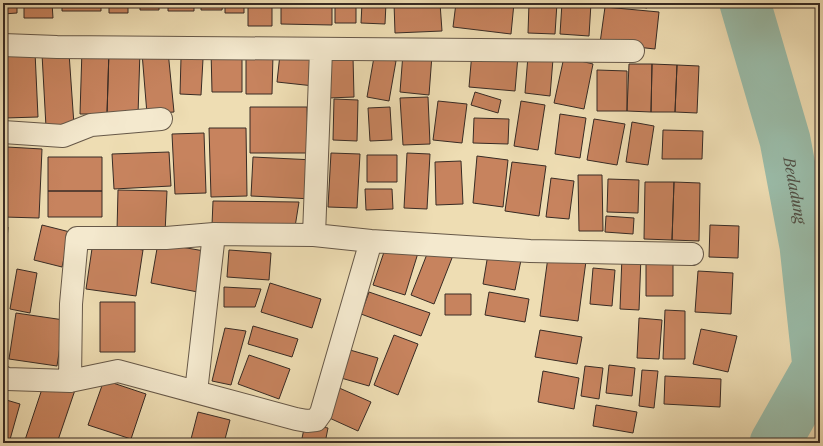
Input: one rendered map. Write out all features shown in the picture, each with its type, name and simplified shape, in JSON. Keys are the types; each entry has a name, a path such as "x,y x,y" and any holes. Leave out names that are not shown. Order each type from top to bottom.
{"street":[{"path":"3,45 321,50 633,51"},
{"path":"314,235 321,50"},
{"path":"3,132 63,136 91,125 162,119"},
{"path":"196,392 214,234"},
{"path":"70,381 71,304 77,238 166,238 214,234 314,235 371,241 530,251 692,254"},
{"path":"3,377 7,379 70,381 118,372 296,419 308,421 316,420 321,414 371,241"}],"building":[{"path":"3,3 17,3 17,13 3,14"},
{"path":"24,3 52,3 53,18 24,18"},
{"path":"62,3 101,3 101,11 62,11"},
{"path":"109,3 128,3 128,13 109,13"},
{"path":"140,3 159,3 159,10 140,10"},
{"path":"168,3 194,3 194,11 168,11"},
{"path":"201,3 223,3 222,10 201,10"},
{"path":"225,3 244,3 244,13 225,13"},
{"path":"248,3 272,3 272,26 248,26"},
{"path":"281,3 332,3 332,25 281,24"},
{"path":"335,3 356,3 356,23 335,23"},
{"path":"362,3 386,3 385,24 361,23"},
{"path":"394,3 440,3 442,31 395,33"},
{"path":"456,3 514,3 511,34 453,27"},
{"path":"529,3 557,3 555,34 528,33"},
{"path":"562,3 591,3 589,36 560,34"},
{"path":"618,3 648,3 647,8"},
{"path":"605,7 659,12 655,49 600,43"},
{"path":"82,49 109,50 107,114 80,114"},
{"path":"109,50 140,50 138,115 107,114"},
{"path":"211,50 242,50 242,92 212,92"},
{"path":"168,51 174,112 147,114 142,53"},
{"path":"35,52 38,117 5,118 3,53"},
{"path":"472,52 518,56 515,91 469,87"},
{"path":"69,53 74,125 46,127 42,54"},
{"path":"403,53 432,55 429,95 400,92"},
{"path":"246,54 273,54 272,94 246,94"},
{"path":"280,54 317,58 314,86 277,82"},
{"path":"528,56 553,59 550,96 525,93"},
{"path":"327,57 353,57 354,97 328,98"},
{"path":"374,57 396,61 389,101 367,97"},
{"path":"564,57 593,64 584,109 554,103"},
{"path":"181,58 203,59 201,95 180,94"},
{"path":"629,64 652,64 651,112 627,111"},
{"path":"652,64 677,65 675,112 651,112"},
{"path":"677,65 699,66 697,113 675,112"},
{"path":"597,70 627,71 627,111 597,111"},
{"path":"475,92 501,100 498,113 471,105"},
{"path":"428,97 430,144 403,145 400,98"},
{"path":"334,99 358,100 357,141 333,140"},
{"path":"438,101 467,104 462,143 433,140"},
{"path":"521,101 545,105 538,150 514,146"},
{"path":"250,107 307,107 308,153 250,153"},
{"path":"390,107 392,140 370,141 368,108"},
{"path":"560,114 586,118 580,158 555,154"},
{"path":"474,118 509,119 508,144 473,143"},
{"path":"594,119 625,124 617,165 587,160"},
{"path":"632,122 654,126 648,165 626,162"},
{"path":"209,128 246,128 247,196 211,197"},
{"path":"663,130 703,131 702,159 662,159"},
{"path":"204,133 206,193 175,194 172,134"},
{"path":"7,147 42,149 39,218 4,217"},
{"path":"169,152 171,186 114,189 112,154"},
{"path":"331,153 360,154 357,208 328,207"},
{"path":"407,153 430,154 427,209 404,208"},
{"path":"367,155 397,155 397,182 367,182"},
{"path":"477,156 508,160 503,207 473,203"},
{"path":"48,157 102,157 102,191 48,191"},
{"path":"253,157 314,160 313,199 251,196"},
{"path":"461,161 463,204 436,205 435,162"},
{"path":"512,162 546,166 539,216 505,211"},
{"path":"578,175 602,175 603,231 579,231"},
{"path":"551,178 574,181 569,219 546,217"},
{"path":"608,179 639,180 638,213 607,212"},
{"path":"645,182 674,182 672,240 644,239"},
{"path":"674,182 700,183 699,241 672,240"},
{"path":"365,189 392,189 393,209 366,210"},
{"path":"118,190 167,191 165,233 117,231"},
{"path":"48,191 102,191 102,217 48,217"},
{"path":"213,201 299,202 295,227 212,225"},
{"path":"606,216 634,218 633,234 605,232"},
{"path":"42,225 70,232 62,267 34,260"},
{"path":"710,225 739,226 738,258 709,257"},
{"path":"3,226 8,227 3,292"},
{"path":"93,242 143,250 136,296 86,289"},
{"path":"158,243 210,252 203,293 151,283"},
{"path":"387,243 418,253 405,295 373,285"},
{"path":"429,249 452,258 434,304 411,295"},
{"path":"229,250 271,253 269,280 227,277"},
{"path":"488,254 521,260 515,290 483,284"},
{"path":"622,256 641,256 639,310 620,309"},
{"path":"548,257 586,261 578,321 540,316"},
{"path":"646,260 673,260 673,296 646,296"},
{"path":"593,268 615,270 612,306 590,304"},
{"path":"17,269 37,273 30,313 10,309"},
{"path":"698,271 733,273 731,314 695,312"},
{"path":"270,283 321,299 312,328 261,312"},
{"path":"224,287 261,289 255,307 224,307"},
{"path":"369,292 430,313 421,336 361,314"},
{"path":"489,292 529,299 525,322 485,315"},
{"path":"445,294 471,294 471,315 445,315"},
{"path":"100,302 135,302 135,352 100,352"},
{"path":"665,310 685,311 685,359 663,359"},
{"path":"16,313 64,320 57,366 9,359"},
{"path":"639,318 662,320 659,359 637,358"},
{"path":"253,326 298,339 292,357 248,344"},
{"path":"225,328 246,331 231,385 212,381"},
{"path":"701,329 737,336 728,372 693,364"},
{"path":"540,330 582,337 577,364 535,357"},
{"path":"394,335 418,344 398,395 374,385"},
{"path":"350,350 378,358 369,386 341,378"},
{"path":"249,355 290,369 279,399 238,384"},
{"path":"609,365 635,368 632,396 606,393"},
{"path":"585,366 603,368 599,399 581,396"},
{"path":"642,370 658,371 654,408 639,406"},
{"path":"543,371 579,378 574,409 538,402"},
{"path":"665,376 721,379 720,407 664,404"},
{"path":"45,380 75,390 57,443 24,443"},
{"path":"104,380 146,394 131,439 88,425"},
{"path":"337,387 371,402 358,431 325,416"},
{"path":"3,399 20,404 9,443 3,443"},
{"path":"596,405 637,412 633,433 593,426"},
{"path":"198,412 230,420 224,443 208,443 191,439"},
{"path":"305,424 328,428 325,443 301,443"}],"waterway":[{"name":"Bedadung","path":"745,3 785,140 805,246 818,367 775,443"}]}
